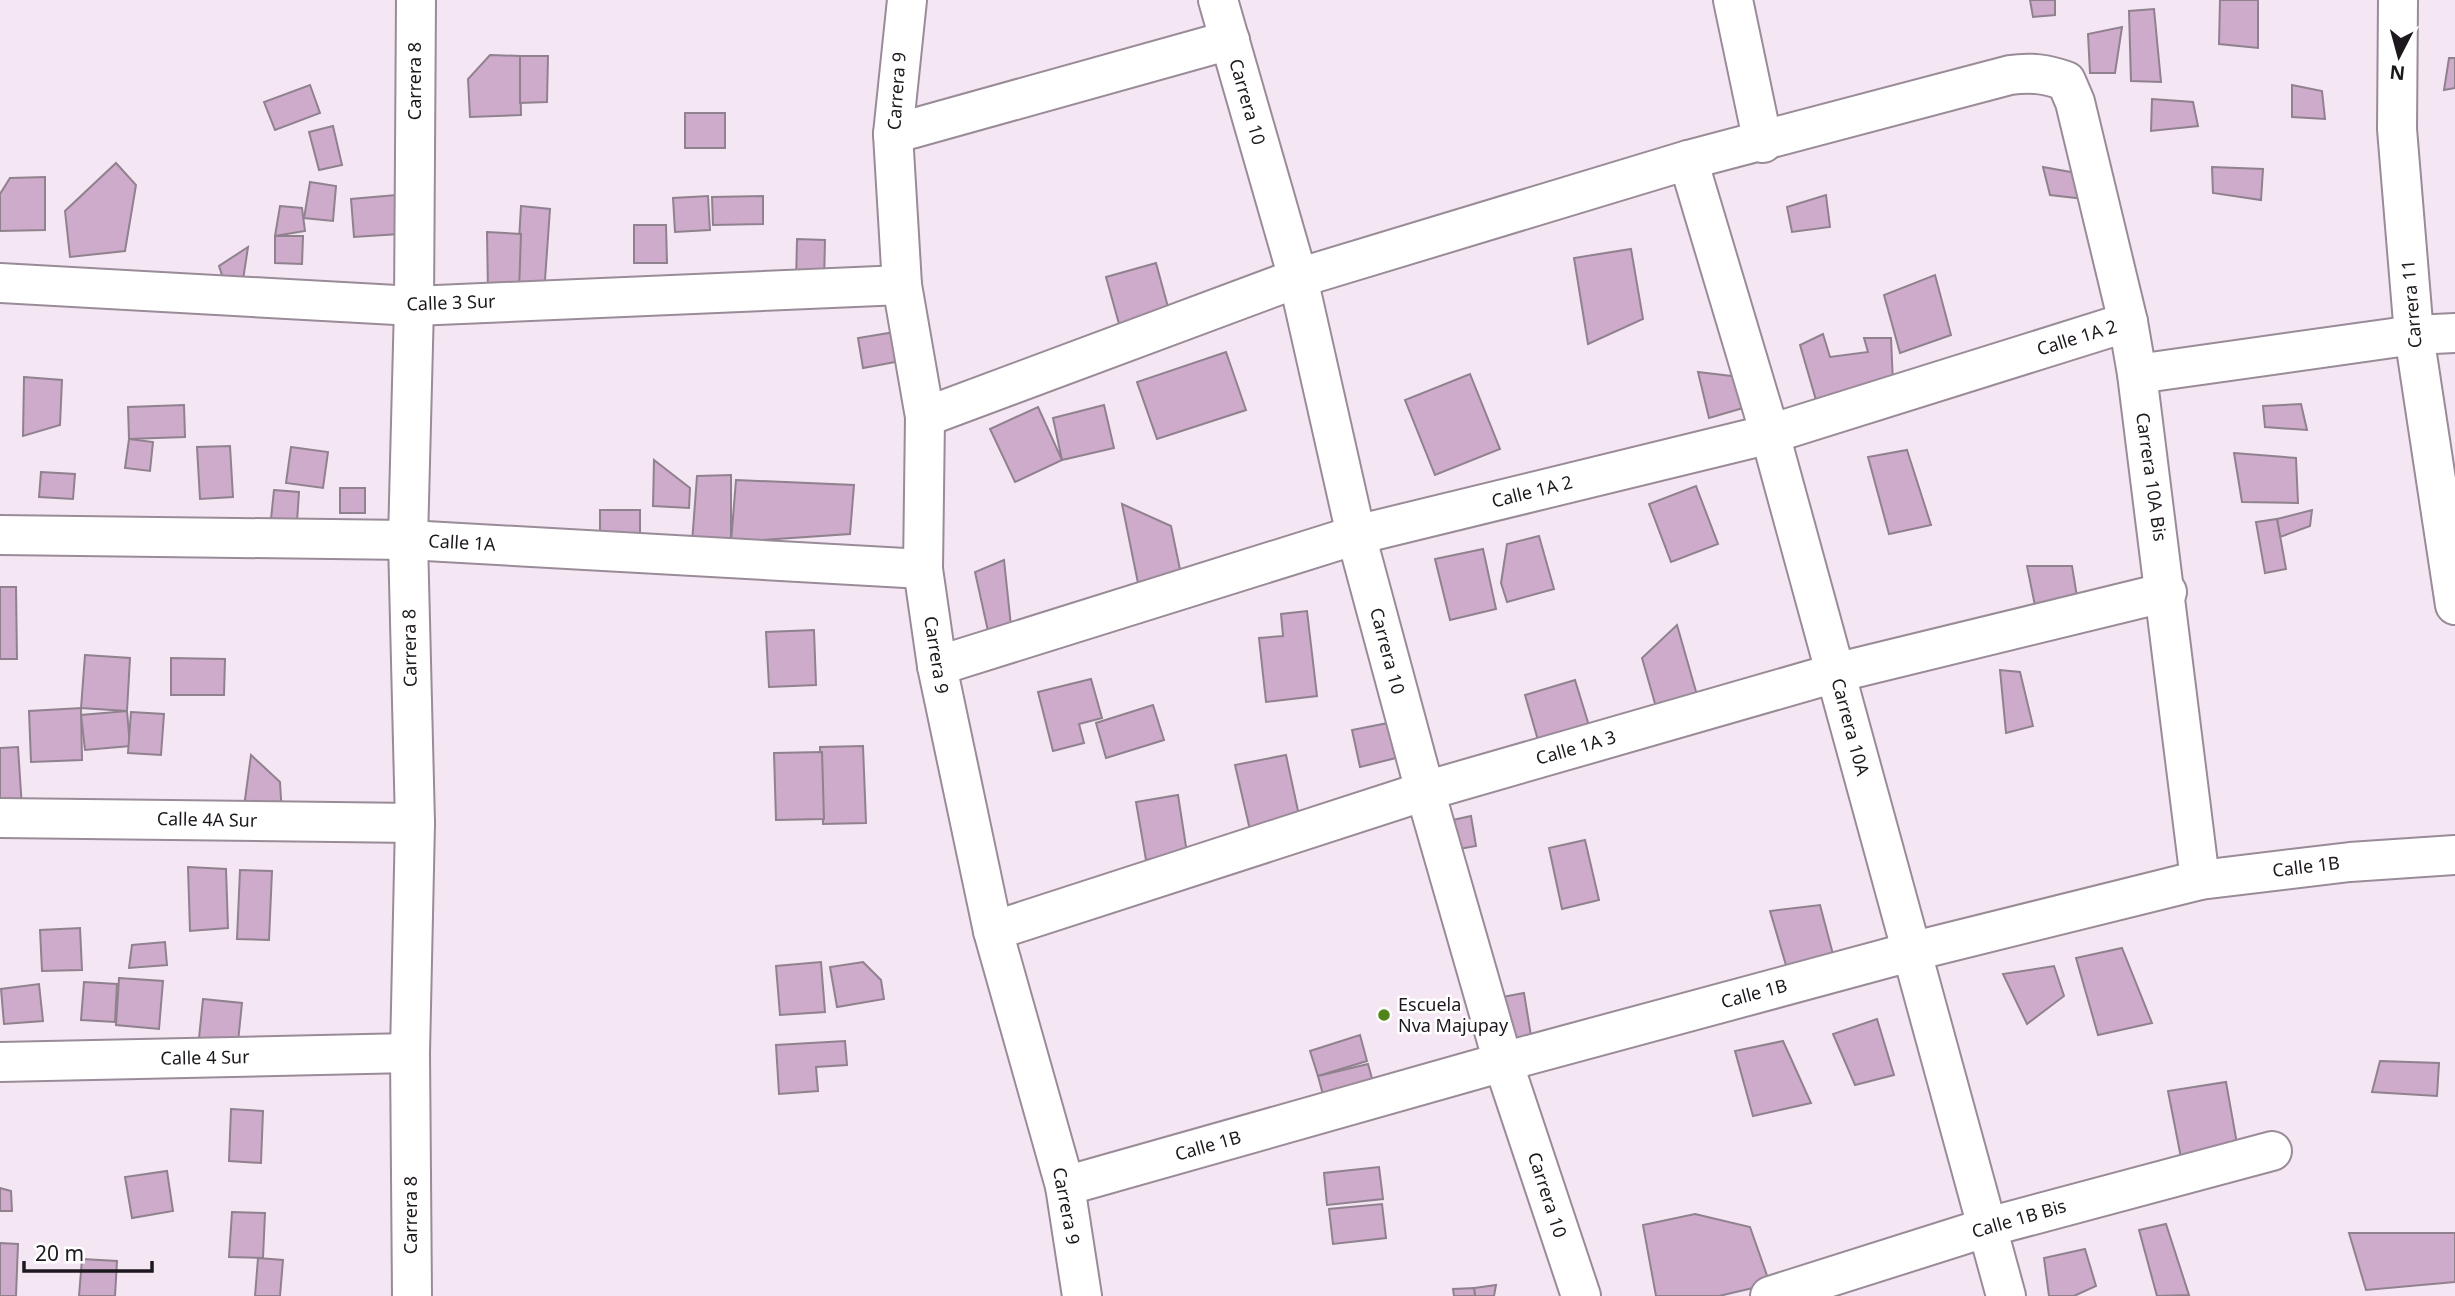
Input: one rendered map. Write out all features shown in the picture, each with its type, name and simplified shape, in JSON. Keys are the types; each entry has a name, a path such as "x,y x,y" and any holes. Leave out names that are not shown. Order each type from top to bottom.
{"street":[{"name":"Carrera 8","path":"412,1296 410,1054 415,823 408,540 414,306 416,0"},
{"name":"Carrera 9","path":"906,0 893,134 902,285 925,417 923,569 937,666 993,931 1065,1186 1082,1296"},
{"name":"Carrera 10","path":"1219,0 1298,278 1356,535 1425,791 1503,1062 1581,1296"},
{"path":"925,417 1298,278 1688,160 1763,143 1733,0"},
{"name":"Carrera 11","path":"2398,0 2397,129 2414,335 2454,586"},
{"path":"893,134 1230,40"},
{"name":"Carrera 10A Bis","path":"1763,143 2010,75 2030,72 2066,81 2076,102 2128,322 2137,374 2167,592 2200,880"},
{"name":"Carrera 10A","path":"1688,160 1770,433 2006,1296"},
{"name":"Calle 3 Sur","path":"0,283 414,306 902,285"},
{"name":"Calle 1A 2","path":"937,666 1356,535 1770,433 2128,322"},
{"path":"2137,374 2414,335 2455,333"},
{"name":"Calle 1A","path":"0,535 408,540 923,569"},
{"name":"Calle 1A 3","path":"993,931 1425,791 1835,673 2167,592"},
{"name":"Calle 4A Sur","path":"0,818 415,823"},
{"name":"Calle 1B","path":"1065,1186 1503,1062 1910,952 2200,880 2350,862 2455,855"},
{"name":"Calle 4 Sur","path":"0,1062 410,1054"},
{"name":"Calle 1B Bis","path":"1770,1296 1989,1227 2272,1151"}],"building":[{"path":"2030,0 2055,0 2055,15 2033,17"},
{"path":"2220,0 2258,0 2258,48 2219,44"},
{"path":"2154,9 2161,82 2131,81 2129,11"},
{"path":"2122,27 2115,73 2090,73 2088,34"},
{"path":"490,55 520,56 521,115 470,117 468,79"},
{"path":"520,56 548,56 547,102 520,103"},
{"path":"2449,58 2455,58 2455,88 2444,90"},
{"path":"310,85 320,113 275,130 264,102"},
{"path":"2292,85 2322,91 2325,119 2292,117"},
{"path":"2152,99 2193,102 2198,126 2151,131"},
{"path":"685,113 725,113 725,148 685,148"},
{"path":"333,126 342,165 319,170 309,132"},
{"path":"116,163 136,185 125,251 70,257 65,211"},
{"path":"2043,167 2076,173 2085,199 2050,195"},
{"path":"2212,167 2263,169 2261,200 2213,193"},
{"path":"45,177 45,230 0,231 0,194 10,178"},
{"path":"310,182 336,186 333,221 304,218"},
{"path":"396,195 399,234 354,237 351,199"},
{"path":"1826,195 1830,227 1792,232 1787,207"},
{"path":"708,196 710,230 675,232 673,198"},
{"path":"763,196 763,224 713,225 712,197"},
{"path":"280,206 302,208 305,231 275,236"},
{"path":"521,206 550,209 544,294 516,292"},
{"path":"634,225 666,225 667,263 634,263"},
{"path":"487,232 521,234 519,292 488,292"},
{"path":"275,236 303,236 302,264 275,263"},
{"path":"797,239 825,240 824,283 796,282"},
{"path":"248,247 243,280 223,278 219,266"},
{"path":"1631,249 1643,319 1588,344 1574,258"},
{"path":"1156,263 1171,318 1121,331 1106,277"},
{"path":"1935,275 1951,335 1900,353 1884,295"},
{"path":"901,331 906,360 863,368 858,338"},
{"path":"1823,334 1830,357 1868,352 1864,338 1891,338 1893,383 1816,400 1800,345"},
{"path":"1226,352 1246,410 1157,439 1137,382"},
{"path":"1698,372 1740,377 1753,405 1709,418"},
{"path":"1470,374 1500,449 1435,475 1405,400"},
{"path":"24,377 62,380 60,425 23,436"},
{"path":"2301,404 2307,430 2265,427 2263,406"},
{"path":"184,405 185,437 129,439 128,407"},
{"path":"1104,405 1114,448 1062,460 1053,418"},
{"path":"1038,407 1062,460 1015,482 990,429"},
{"path":"129,439 153,442 150,471 125,468"},
{"path":"230,446 233,497 200,499 197,447"},
{"path":"291,447 328,452 323,488 286,483"},
{"path":"1907,450 1931,525 1889,534 1868,457"},
{"path":"2234,453 2296,458 2298,503 2242,502"},
{"path":"654,460 690,488 689,508 653,506"},
{"path":"41,472 75,474 73,499 39,497"},
{"path":"731,475 731,542 692,543 697,476"},
{"path":"736,480 854,485 850,534 731,542"},
{"path":"1696,486 1718,544 1671,562 1649,504"},
{"path":"340,488 365,488 365,513 340,513"},
{"path":"274,490 299,492 297,522 271,519"},
{"path":"1122,504 1171,526 1182,579 1139,588"},
{"path":"600,510 640,510 640,536 600,536"},
{"path":"2312,510 2310,526 2280,537 2277,519"},
{"path":"2277,519 2286,569 2265,573 2256,522"},
{"path":"1539,536 1554,589 1507,602 1501,583 1507,544"},
{"path":"1483,549 1496,609 1450,620 1435,559"},
{"path":"1004,560 1011,626 988,631 975,572"},
{"path":"2027,566 2072,566 2079,609 2038,621"},
{"path":"0,587 16,587 17,659 0,659"},
{"path":"1307,611 1317,696 1266,702 1259,638 1283,636 1281,614"},
{"path":"1677,625 1699,702 1658,714 1642,658"},
{"path":"814,630 816,685 769,687 766,632"},
{"path":"85,655 130,658 127,711 81,708"},
{"path":"171,658 225,659 224,695 171,695"},
{"path":"2000,670 2020,672 2033,726 2006,733"},
{"path":"1091,679 1102,718 1079,724 1084,743 1053,751 1038,692"},
{"path":"1575,680 1591,732 1540,747 1525,695"},
{"path":"1153,705 1164,740 1106,758 1096,723"},
{"path":"81,708 82,760 31,762 29,711"},
{"path":"127,711 130,746 85,750 81,715"},
{"path":"131,712 164,714 161,755 128,753"},
{"path":"1388,723 1396,758 1360,767 1352,730"},
{"path":"863,746 866,823 823,824 820,747"},
{"path":"18,747 22,808 0,810 0,748"},
{"path":"822,752 824,819 776,820 774,753"},
{"path":"251,755 280,782 282,816 243,814"},
{"path":"1286,755 1300,820 1250,830 1235,765"},
{"path":"1178,795 1187,853 1146,860 1136,802"},
{"path":"1471,816 1476,846 1453,850 1448,821"},
{"path":"1585,840 1599,900 1562,909 1549,848"},
{"path":"188,867 226,869 228,928 190,931"},
{"path":"240,870 272,871 269,940 237,939"},
{"path":"1820,905 1834,958 1788,972 1770,911"},
{"path":"80,928 82,970 42,971 40,930"},
{"path":"165,942 167,965 129,968 132,945"},
{"path":"2122,948 2152,1023 2098,1035 2076,958"},
{"path":"821,962 825,1012 780,1015 776,966"},
{"path":"863,962 881,980 884,999 837,1007 830,967"},
{"path":"2054,966 2064,996 2027,1024 2003,974"},
{"path":"119,978 163,981 159,1029 116,1025"},
{"path":"84,982 117,984 115,1022 81,1020"},
{"path":"39,984 43,1021 4,1024 1,989"},
{"path":"1524,993 1532,1042 1505,1046 1497,998"},
{"path":"203,999 242,1003 238,1042 199,1038"},
{"path":"1877,1019 1894,1075 1855,1085 1833,1034"},
{"path":"1360,1035 1367,1061 1318,1076 1310,1051"},
{"path":"845,1041 847,1065 816,1067 818,1091 779,1094 776,1045"},
{"path":"1783,1041 1811,1103 1753,1116 1735,1051"},
{"path":"2380,1061 2439,1063 2437,1096 2372,1092"},
{"path":"1368,1064 1376,1093 1326,1106 1318,1076"},
{"path":"2226,1082 2239,1155 2183,1168 2168,1091"},
{"path":"231,1109 263,1111 261,1163 229,1161"},
{"path":"1379,1167 1383,1199 1327,1205 1324,1173"},
{"path":"167,1171 173,1211 132,1218 125,1177"},
{"path":"0,1188 11,1191 12,1211 0,1211"},
{"path":"1382,1204 1386,1238 1333,1244 1329,1209"},
{"path":"232,1212 265,1213 263,1258 229,1257"},
{"path":"1695,1214 1750,1227 1770,1284 1719,1296 1656,1296 1643,1225"},
{"path":"2166,1224 2189,1295 2157,1296 2139,1230"},
{"path":"2349,1233 2455,1233 2455,1282 2366,1290"},
{"path":"0,1243 18,1244 16,1296 0,1296"},
{"path":"2085,1249 2096,1286 2074,1296 2049,1296 2044,1258"},
{"path":"258,1258 283,1260 280,1296 255,1296"},
{"path":"82,1259 117,1261 115,1296 79,1296"},
{"path":"1496,1285 1494,1296 1475,1296 1474,1288"},
{"path":"1474,1288 1475,1296 1454,1296 1453,1289"}],"place":[{"name":"Escuela Nva Majupay","path":"1384,1015"}]}
